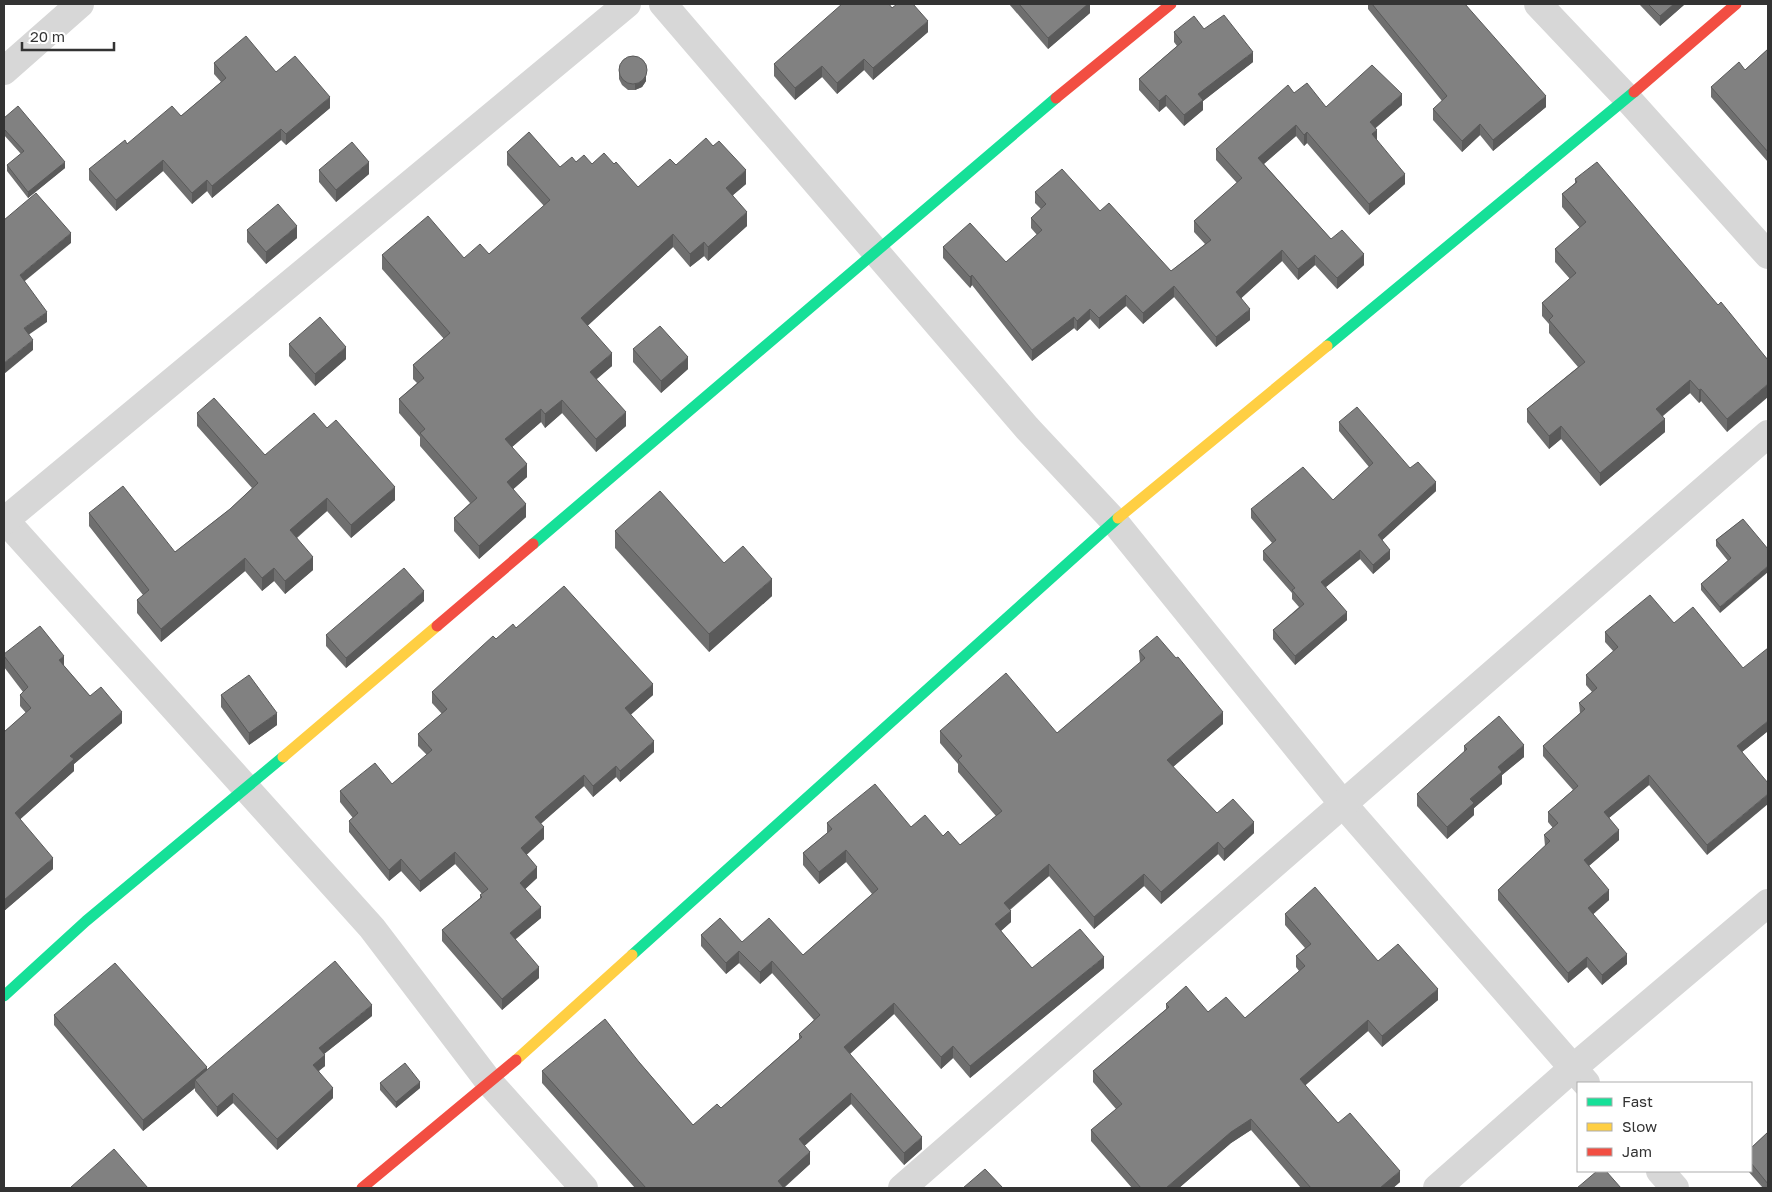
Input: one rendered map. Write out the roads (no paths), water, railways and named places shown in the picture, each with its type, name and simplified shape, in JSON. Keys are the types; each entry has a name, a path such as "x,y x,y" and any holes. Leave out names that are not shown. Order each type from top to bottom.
{"street":[{"path":"4,72 80,4"},
{"path":"584,1188 490,1083 372,928 4,520 627,4"},
{"path":"663,4 1027,428 1114,521 1343,804 1579,1076"},
{"path":"4,996 86,921 247,788 1005,140 1170,4"},
{"path":"1538,4 1628,98 1768,255"},
{"path":"362,1188 490,1083 1114,521 1628,98 1736,4"},
{"path":"902,1188 1768,434"},
{"path":"1438,1188 1579,1076 1768,903"},
{"path":"1661,1172 1675,1188"}]}
